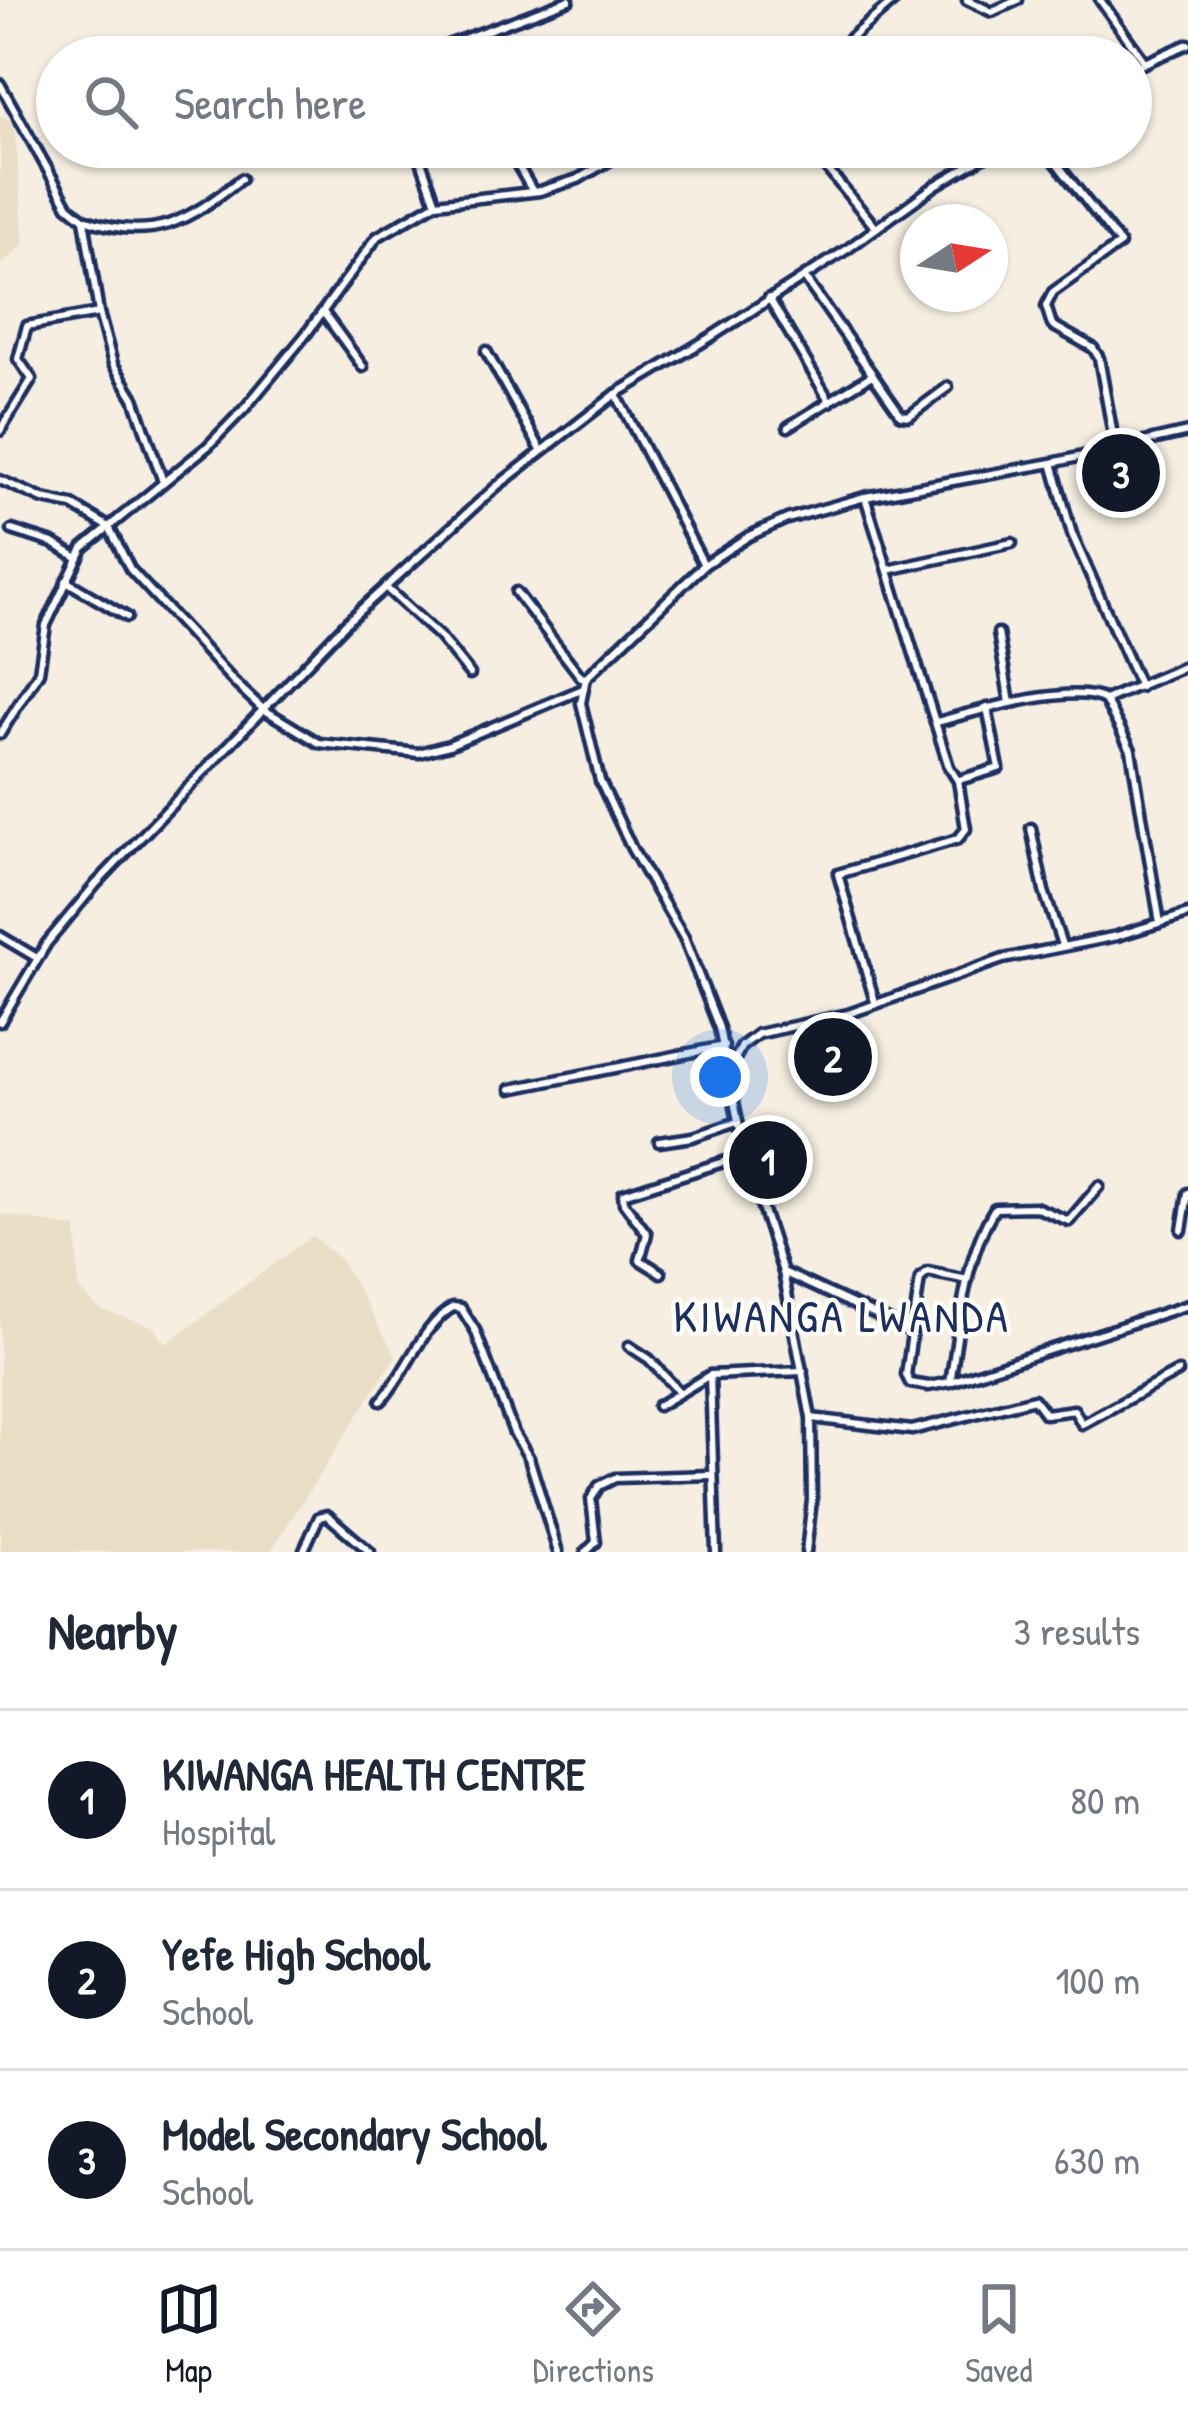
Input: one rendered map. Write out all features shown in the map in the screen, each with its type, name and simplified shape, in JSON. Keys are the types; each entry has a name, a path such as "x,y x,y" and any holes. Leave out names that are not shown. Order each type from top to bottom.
{"street":[{"path":"472,36 569,0"},
{"path":"853,36 895,0"},
{"path":"967,0 992,12 1018,0"},
{"path":"1100,0 1126,36"},
{"path":"1152,58 1187,45"},
{"path":"0,84 36,150"},
{"path":"46,168 68,206 84,219 137,232 173,224 200,211 241,179"},
{"path":"424,168 436,203"},
{"path":"519,168 532,190"},
{"path":"0,734 39,671 46,626 83,548 208,446 244,408 377,237 436,203 532,190 578,179 597,168"},
{"path":"826,168 876,228"},
{"path":"0,1022 37,958 96,884 385,587 541,450 616,394 969,168"},
{"path":"1060,168 1120,244 1053,292 1046,306 1052,325 1094,348 1099,358 1115,446"},
{"path":"84,219 99,313 113,364 134,398 163,482"},
{"path":"804,277 904,417 948,387"},
{"path":"769,298 830,402"},
{"path":"323,312 363,368"},
{"path":"0,431 32,380 18,359 27,326 99,313"},
{"path":"486,351 541,450"},
{"path":"788,427 872,375"},
{"path":"616,394 704,565"},
{"path":"0,480 72,506 109,526 130,569 263,709 319,743 418,752 561,701 586,683 704,565 787,519 866,496 1052,463 1188,431"},
{"path":"1052,463 1072,534 1140,687"},
{"path":"866,496 949,767 958,781 966,829 958,838 838,874 875,1002"},
{"path":"12,530 53,543 78,558"},
{"path":"888,570 1012,543"},
{"path":"67,581 127,616"},
{"path":"385,587 440,638 470,674"},
{"path":"516,592 586,683"},
{"path":"998,633 1010,703"},
{"path":"937,722 1010,703 1082,692 1106,700 1188,665"},
{"path":"586,683 581,703 605,796 684,938 724,1046 745,1155 783,1272 811,1418 806,1552"},
{"path":"1106,700 1131,750 1160,923"},
{"path":"958,781 999,768 987,708"},
{"path":"1031,828 1062,945"},
{"path":"729,1070 742,1046 758,1034 848,1014 1003,959 1118,936 1188,914"},
{"path":"0,936 37,958"},
{"path":"511,1089 724,1046"},
{"path":"659,1142 702,1135 737,1122"},
{"path":"662,1273 640,1260 647,1234 623,1194 745,1155"},
{"path":"950,1382 968,1280 985,1224 995,1208 1035,1208 1069,1221 1099,1186"},
{"path":"1182,1230 1188,1193"},
{"path":"783,1272 910,1331"},
{"path":"968,1280 923,1274 910,1331 907,1381 916,1386 950,1382 1188,1305"},
{"path":"381,1401 435,1320 453,1307 460,1308 476,1330 514,1432 529,1458 559,1552"},
{"path":"629,1346 649,1359 678,1391"},
{"path":"658,1406 710,1375 803,1371"},
{"path":"811,1418 912,1430 1034,1399 1045,1414 1074,1410 1082,1424 1178,1372"},
{"path":"710,1375 716,1552"},
{"path":"586,1552 596,1542 591,1499 603,1483 615,1478 711,1475"},
{"path":"302,1552 320,1517 327,1515 370,1552"}],"shaded area":[{"path":"0,116 14,121 24,244 0,266"},
{"path":"0,1214 76,1228 79,1289 101,1310 152,1326 166,1344 312,1236 341,1260 396,1356 270,1552 0,1552"}],"place":[{"name":"Model Secondary School","path":"1121,473"},
{"name":"Yefe High School","path":"833,1057"},
{"name":"KIWANGA HEALTH CENTRE","path":"768,1160"}],"district":[{"name":"KIWANGA LWANDA","path":"842,1316"}]}
